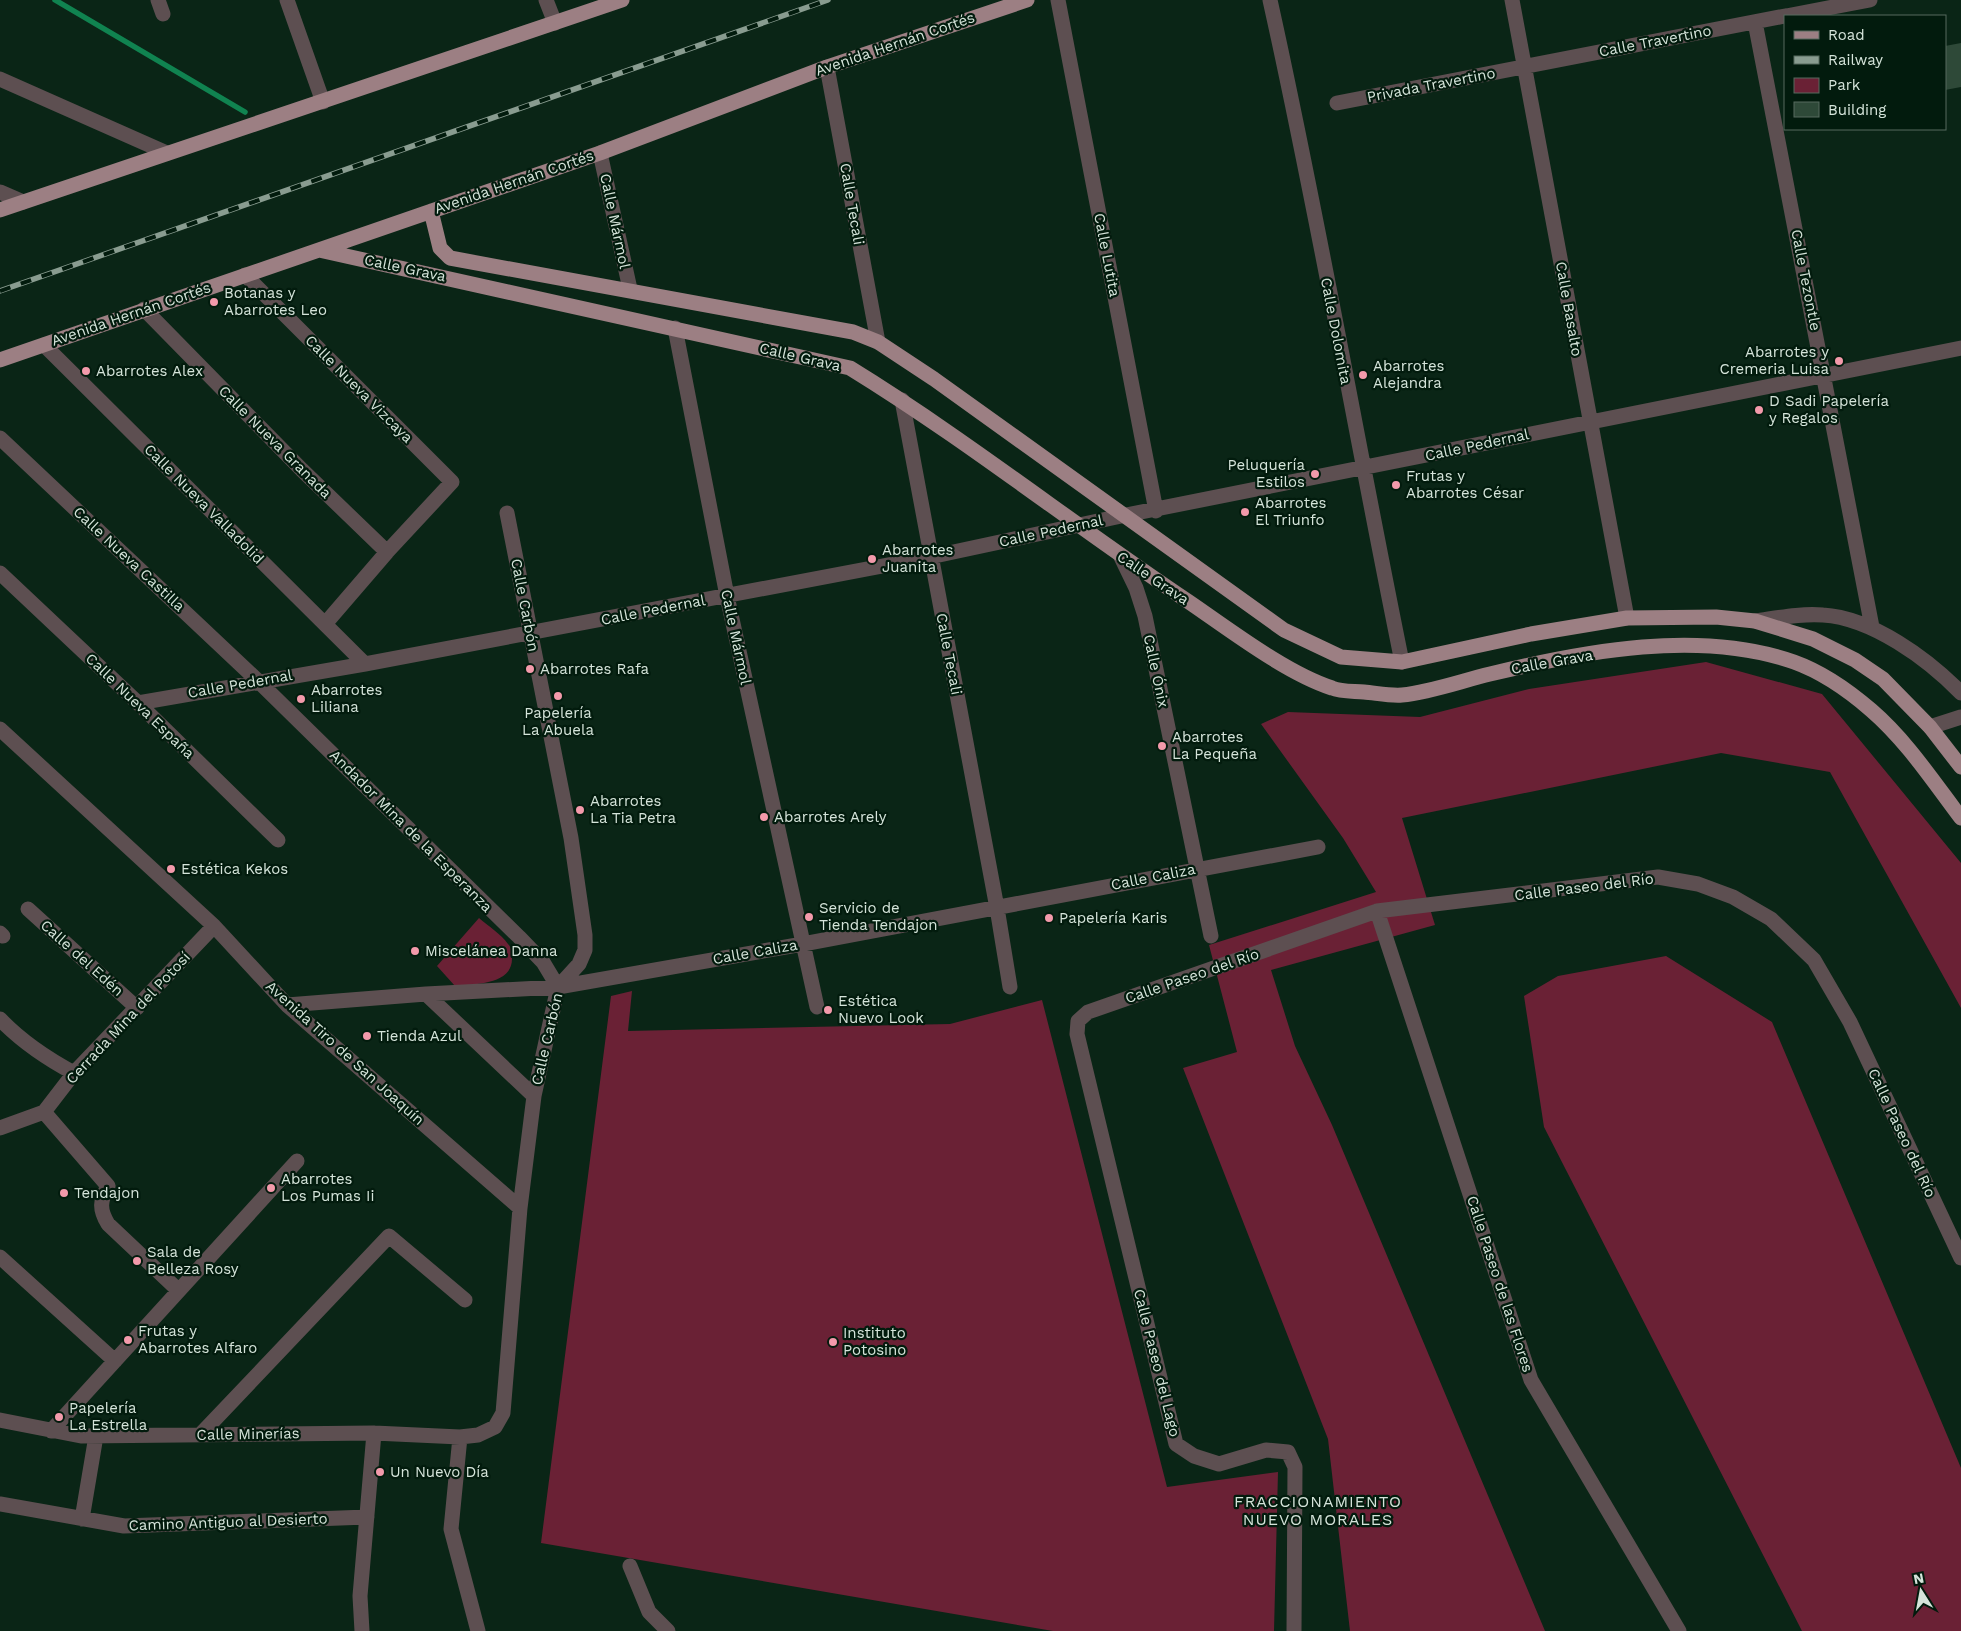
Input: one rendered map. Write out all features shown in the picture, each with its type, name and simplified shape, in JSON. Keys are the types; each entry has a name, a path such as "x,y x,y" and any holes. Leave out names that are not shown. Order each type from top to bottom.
{"main road":[{"path":"0,210 622,0"},
{"name":"Avenida Hernán Cortés","path":"0,360 600,153 827,67 1027,0"},
{"name":"Calle Grava","path":"431,210 440,248 450,258 630,289 853,332 878,342 934,379 1284,630 1341,657 1402,662 1531,634 1627,618 1716,618 1755,621 1813,639 1855,660 1883,680 1930,727 1961,767"},
{"name":"Calle Grava","path":"320,250 850,368 902,400 1080,525 1121,557 1254,646 1300,674 1334,689 1401,695 1540,662 1648,646 1718,646 1757,652 1796,662 1834,682 1872,710 1917,759 1961,818"}],"street":[{"path":"288,0 323,102"},
{"path":"546,0 555,23"},
{"name":"Calle Lutita","path":"1058,0 1156,511"},
{"name":"Calle Dolomita","path":"1270,0 1298,127 1362,468 1402,662"},
{"name":"Calle Basalto","path":"1512,0 1627,618"},
{"name":"Calle Travertino","path":"1790,15 1870,0"},
{"name":"Calle Travertino","path":"1524,66 1784,16"},
{"name":"Calle Tezontle","path":"1756,22 1872,627"},
{"name":"Privada Travertino","path":"1337,103 1524,66"},
{"name":"Calle Tecali","path":"827,67 878,342"},
{"path":"0,79 167,153"},
{"name":"Calle Mármol","path":"600,153 630,289"},
{"path":"0,192 23,202"},
{"name":"Calle Nueva Vizcaya","path":"245,274 452,482 387,552"},
{"name":"Calle Nueva Granada","path":"144,309 302,470 387,552"},
{"name":"Calle Mármol","path":"674,328 727,596 816,1007"},
{"name":"Calle Nueva Valladolid","path":"44,345 365,664"},
{"name":"Calle Pedernal","path":"138,703 257,680 365,664 930,557 1824,374 1961,348"},
{"name":"Calle Tecali","path":"902,400 997,908 1010,987"},
{"name":"Calle Nueva Castilla","path":"0,438 257,680"},
{"name":"Calle Carbón","path":"495,1427 503,1413 520,1208 534,1096 558,987 579,964 585,950 585,935 571,838 507,513"},
{"path":"325,624 387,552"},
{"name":"Calle Ónix","path":"1121,557 1136,588 1145,616 1211,936"},
{"name":"Calle Nueva España","path":"0,573 138,703 278,840"},
{"path":"1755,621 1824,614 1872,627 1947,678 1961,693"},
{"name":"Andador Mina de la Esperanza","path":"257,680 531,949 551,973 558,987"},
{"path":"1930,727 1961,717"},
{"name":"Avenida Tiro de San Joaquín","path":"0,729 214,926 288,1005 520,1208"},
{"name":"Calle Caliza","path":"288,1005 426,994 558,987 803,944 1318,847"},
{"name":"Calle Paseo del Río","path":"1078,1021 1088,1012 1378,911 1658,877 1698,884 1732,897 1771,919 1814,960 1850,1022 1961,1258"},
{"name":"Calle del Edén","path":"28,909 137,1008"},
{"name":"Calle Paseo de las Flores","path":"1378,911 1531,1380 1679,1631"},
{"name":"Cerrada Mina del Potosí","path":"44,1112 74,1073 214,926"},
{"path":"426,994 534,1096"},
{"path":"0,1019 24,1041 48,1059 74,1073"},
{"name":"Calle Paseo del Lago","path":"1078,1021 1077,1034 1176,1444 1194,1456 1219,1464 1266,1450 1288,1452 1295,1467 1294,1631"},
{"path":"0,1128 44,1112 108,1186 100,1202 102,1215 108,1224 178,1290"},
{"path":"51,1431 298,1161"},
{"path":"200,1435 389,1236 465,1300"},
{"path":"0,1257 115,1361"},
{"name":"Calle Minerías","path":"0,1420 81,1436 374,1433 460,1437 478,1434 495,1427"},
{"path":"362,1631 360,1596 374,1433"},
{"path":"82,1519 96,1436"},
{"path":"460,1437 451,1529 476,1630"},
{"name":"Camino Antiguo al Desierto","path":"0,1504 124,1526 367,1517"},
{"path":"630,1566 650,1612 668,1631"}],"green space":[{"path":"1706,662 1822,694 1961,863 1961,1008 1830,772 1721,753 1402,818 1435,925 1271,970 1295,1046 1332,1125 1545,1631 1350,1631 1328,1439 1183,1068 1237,1052 1209,945 1376,892 1343,838 1261,724 1288,712 1420,717 1529,689"},
{"path":"479,918 498,933 511,949 512,959 510,968 506,974 490,982 455,986 437,966"},
{"path":"1666,956 1772,1022 1961,1468 1961,1631 1802,1631 1544,1127 1524,996 1558,976"},
{"path":"632,991 628,1031 950,1024 1042,1000 1167,1487 1278,1472 1274,1631 1053,1631 541,1543 611,996"}],"building":[{"path":"1961,43 1961,87 1946,90 1946,46"}],"waterway":[{"path":"55,0 245,112"}],"railway":[{"path":"0,291 828,0"}],"place":[{"name":"Botanas y Abarrotes Leo","path":"214,302"},
{"name":"Abarrotes y Cremeria Luisa","path":"1839,361"},
{"name":"Abarrotes Alex","path":"86,371"},
{"name":"Abarrotes Alejandra","path":"1363,375"},
{"name":"D Sadi Papelería y Regalos","path":"1759,410"},
{"name":"Peluquería Estilos","path":"1315,474"},
{"name":"Frutas y Abarrotes César","path":"1396,485"},
{"name":"Abarrotes El Triunfo","path":"1245,512"},
{"name":"Abarrotes Juanita","path":"872,559"},
{"name":"Abarrotes Rafa","path":"530,669"},
{"name":"Papelería La Abuela","path":"558,696"},
{"name":"Abarrotes Liliana","path":"301,699"},
{"name":"Abarrotes La Pequeña","path":"1162,746"},
{"name":"Abarrotes La Tia Petra","path":"580,810"},
{"name":"Abarrotes Arely","path":"764,817"},
{"name":"Estética Kekos","path":"171,869"},
{"name":"Servicio de Tienda Tendajon","path":"809,917"},
{"name":"Papelería Karis","path":"1049,918"},
{"name":"Miscelánea Danna","path":"415,951"},
{"name":"Estética Nuevo Look","path":"828,1010"},
{"name":"Tienda Azul","path":"367,1036"},
{"name":"Abarrotes Los Pumas Ii","path":"271,1188"},
{"name":"Tendajon","path":"64,1193"},
{"name":"Sala de Belleza Rosy","path":"137,1261"},
{"name":"Frutas y Abarrotes Alfaro","path":"128,1340"},
{"name":"Instituto Potosino","path":"833,1342"},
{"name":"Papelería La Estrella","path":"59,1417"},
{"name":"Un Nuevo Día","path":"380,1472"}],"district":[{"name":"FRACCIONAMIENTO NUEVO MORALES","path":"1318,1510"}]}
